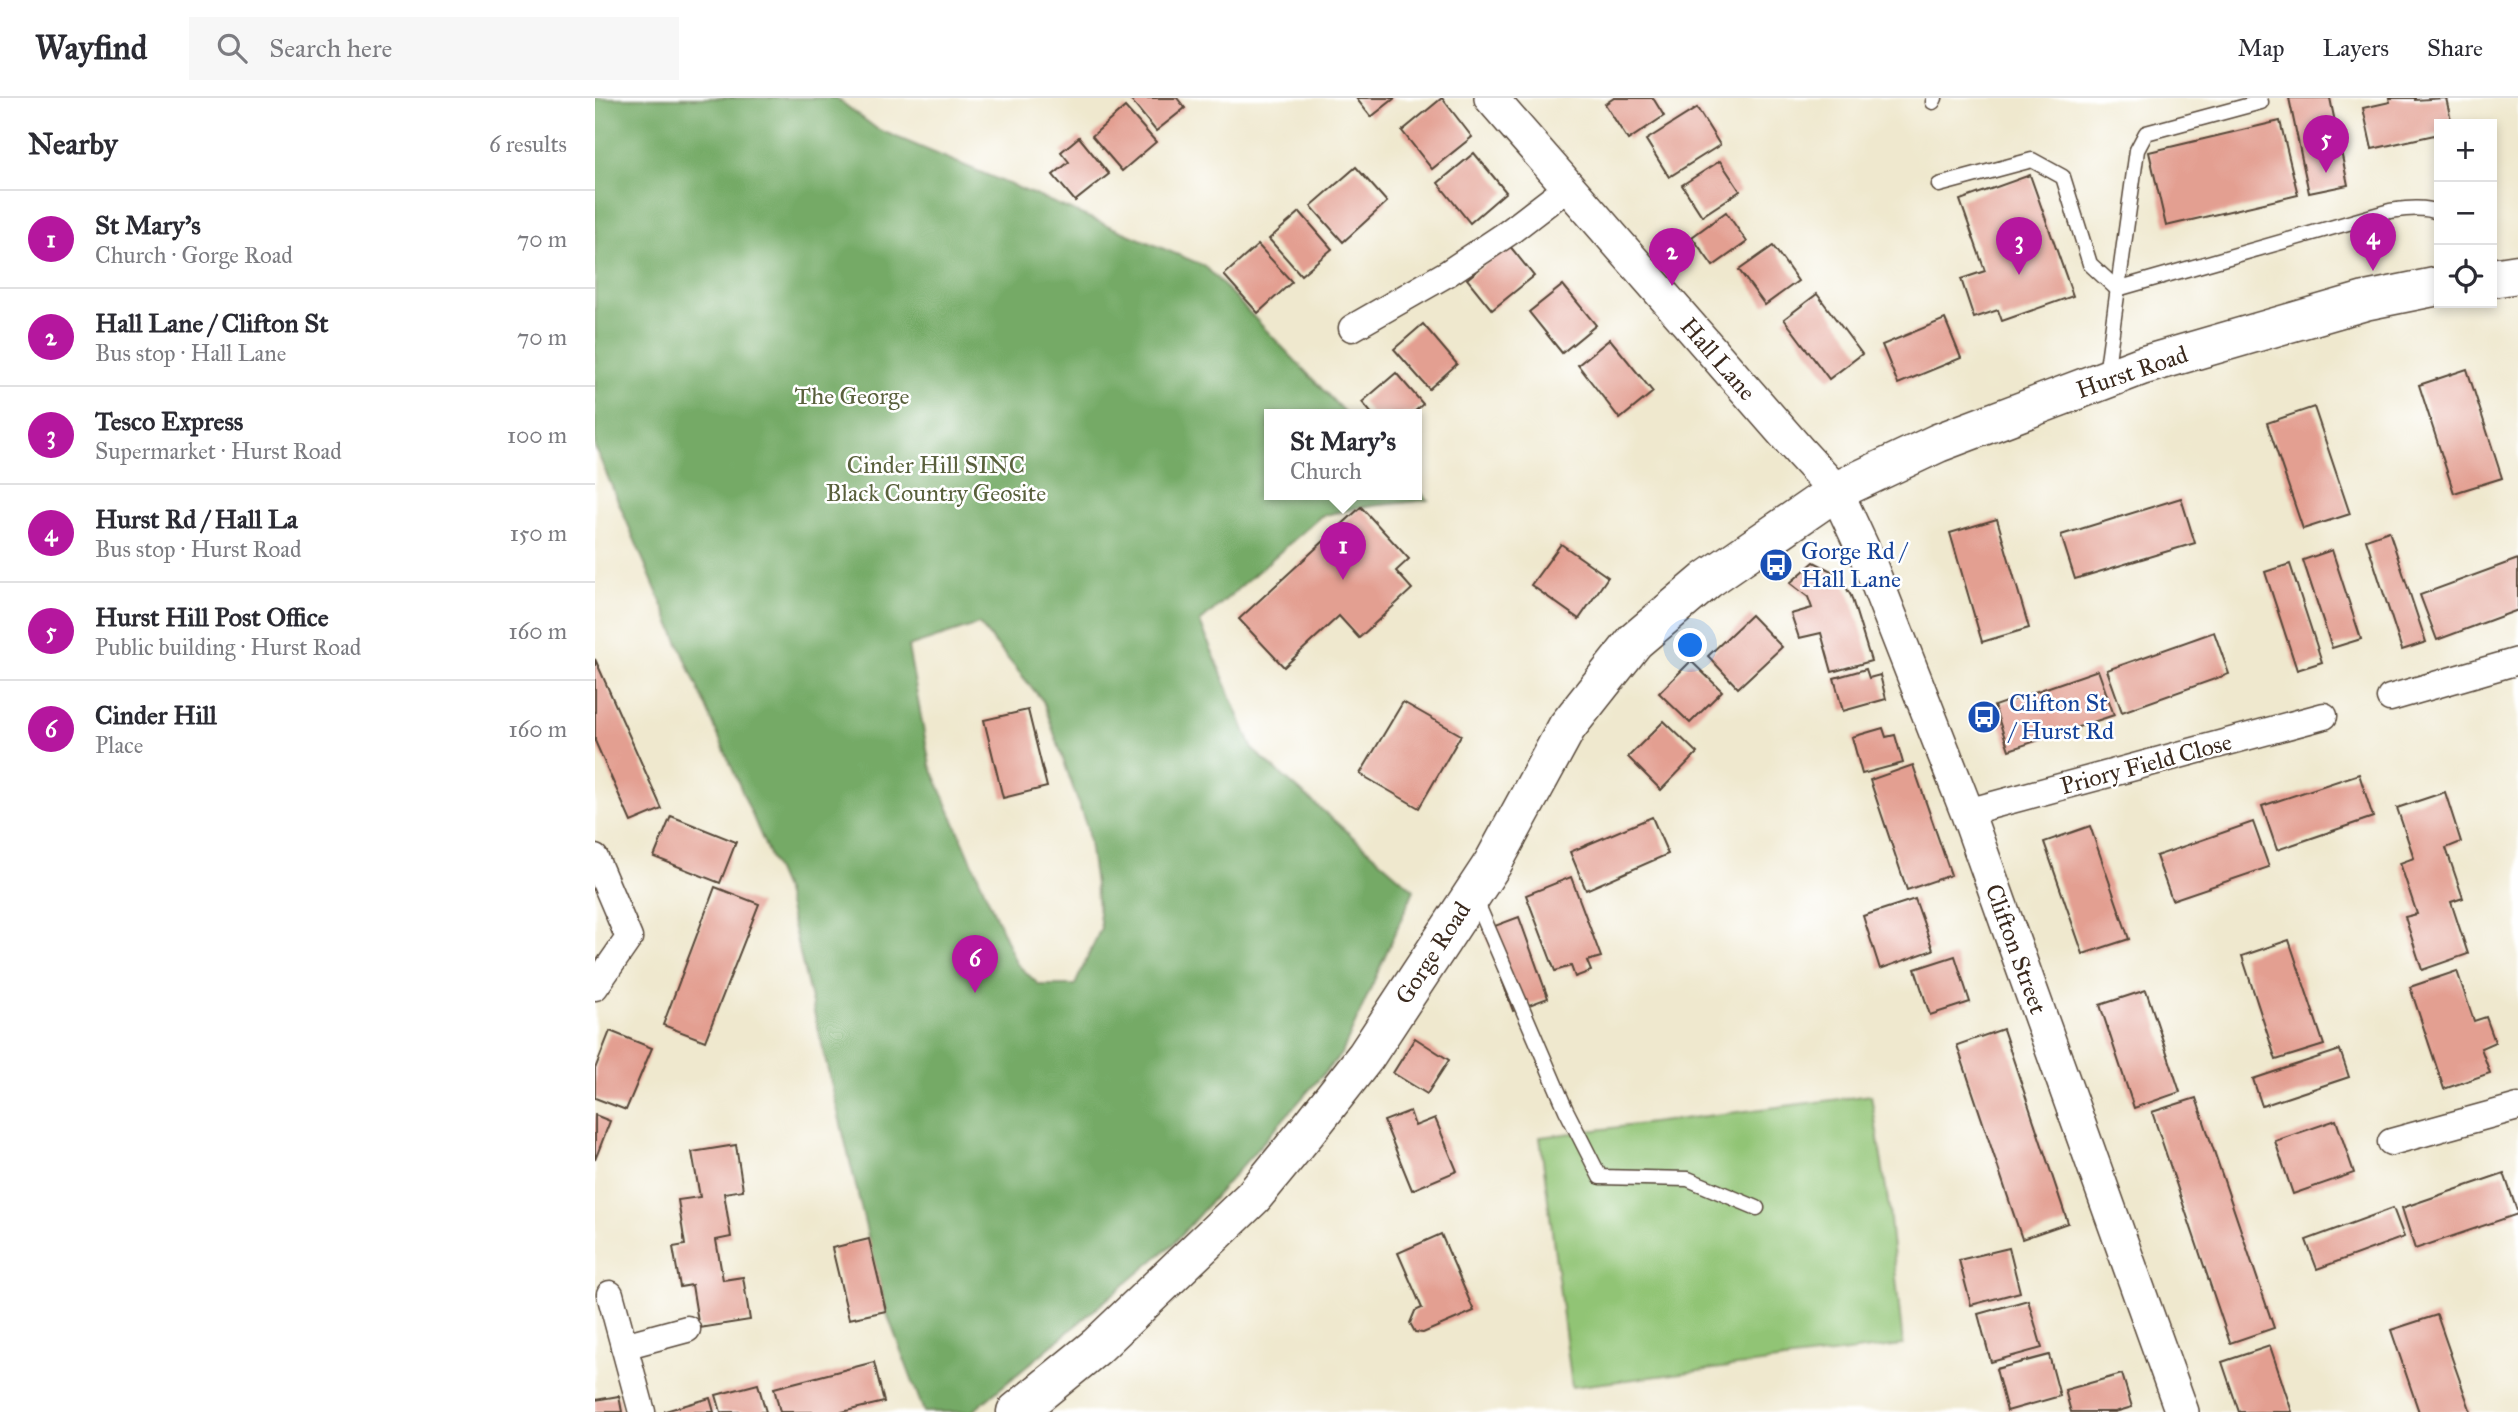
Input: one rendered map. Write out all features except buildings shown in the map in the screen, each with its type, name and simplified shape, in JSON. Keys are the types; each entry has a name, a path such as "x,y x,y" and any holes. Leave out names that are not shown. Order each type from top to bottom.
{"main road":[{"path":"2497,277 2518,274"},
{"name":"Hurst Road","path":"1836,491 1938,443 2141,366 2365,301 2434,287"},
{"name":"Gorge Road","path":"1016,1412 1097,1346 1253,1197 1366,1056 1493,863 1567,727 1635,641 1707,580 1836,491"}],"street":[{"name":"Hall Lane","path":"1491,98 1836,491"},
{"path":"1352,328 1448,273 1508,233 1569,187"},
{"name":"Clifton Street","path":"1836,491 1869,562 1967,812 2182,1412"},
{"path":"2390,698 2518,661"},
{"name":"Priory Field Close","path":"1967,812 2324,716"},
{"path":"595,858 629,938 595,987"},
{"path":"2391,1142 2518,1107"},
{"path":"610,1294 642,1412"},
{"path":"624,1346 687,1329"}],"lane":[{"path":"2105,379 2132,176 2137,150 2146,133 2261,102"},
{"path":"1939,185 2032,160 2063,177 2090,264 2117,289"},
{"path":"2117,289 2390,211 2434,210"},
{"path":"1473,894 1566,1110 1600,1177 1688,1179 1757,1208"}],"green space":[{"name":"The George","path":"595,98 836,98 877,129 1205,266 1341,409 1264,409 1264,500 1422,500 1422,493 1428,500 1361,507 1321,516 1200,622 1253,750 1414,890 1342,1053 1173,1244 972,1412 924,1412 886,1311 785,892 595,447","holes":["979,624 1043,701 1087,828 1101,928 1075,985 1039,985 1016,963 930,765 908,647"]},
{"path":"1871,1095 1888,1201 1903,1345 1572,1387 1540,1137"}],"place":[{"name":"Hurst Hill Post Office","path":"2326,173"},
{"name":"Hurst Rd / Hall La","path":"2373,271"},
{"name":"Tesco Express","path":"2019,275"},
{"name":"Hall Lane / Clifton St","path":"1672,286"},
{"name":"Gorge Rd / Hall Lane","path":"1776,565"},
{"name":"St Mary's","path":"1343,580"},
{"name":"Clifton St / Hurst Rd","path":"1984,717"},
{"name":"Cinder Hill","path":"975,993"}],"park label":[{"name":"Cinder Hill SINC Black Country Geosite","path":"936,479"}]}
